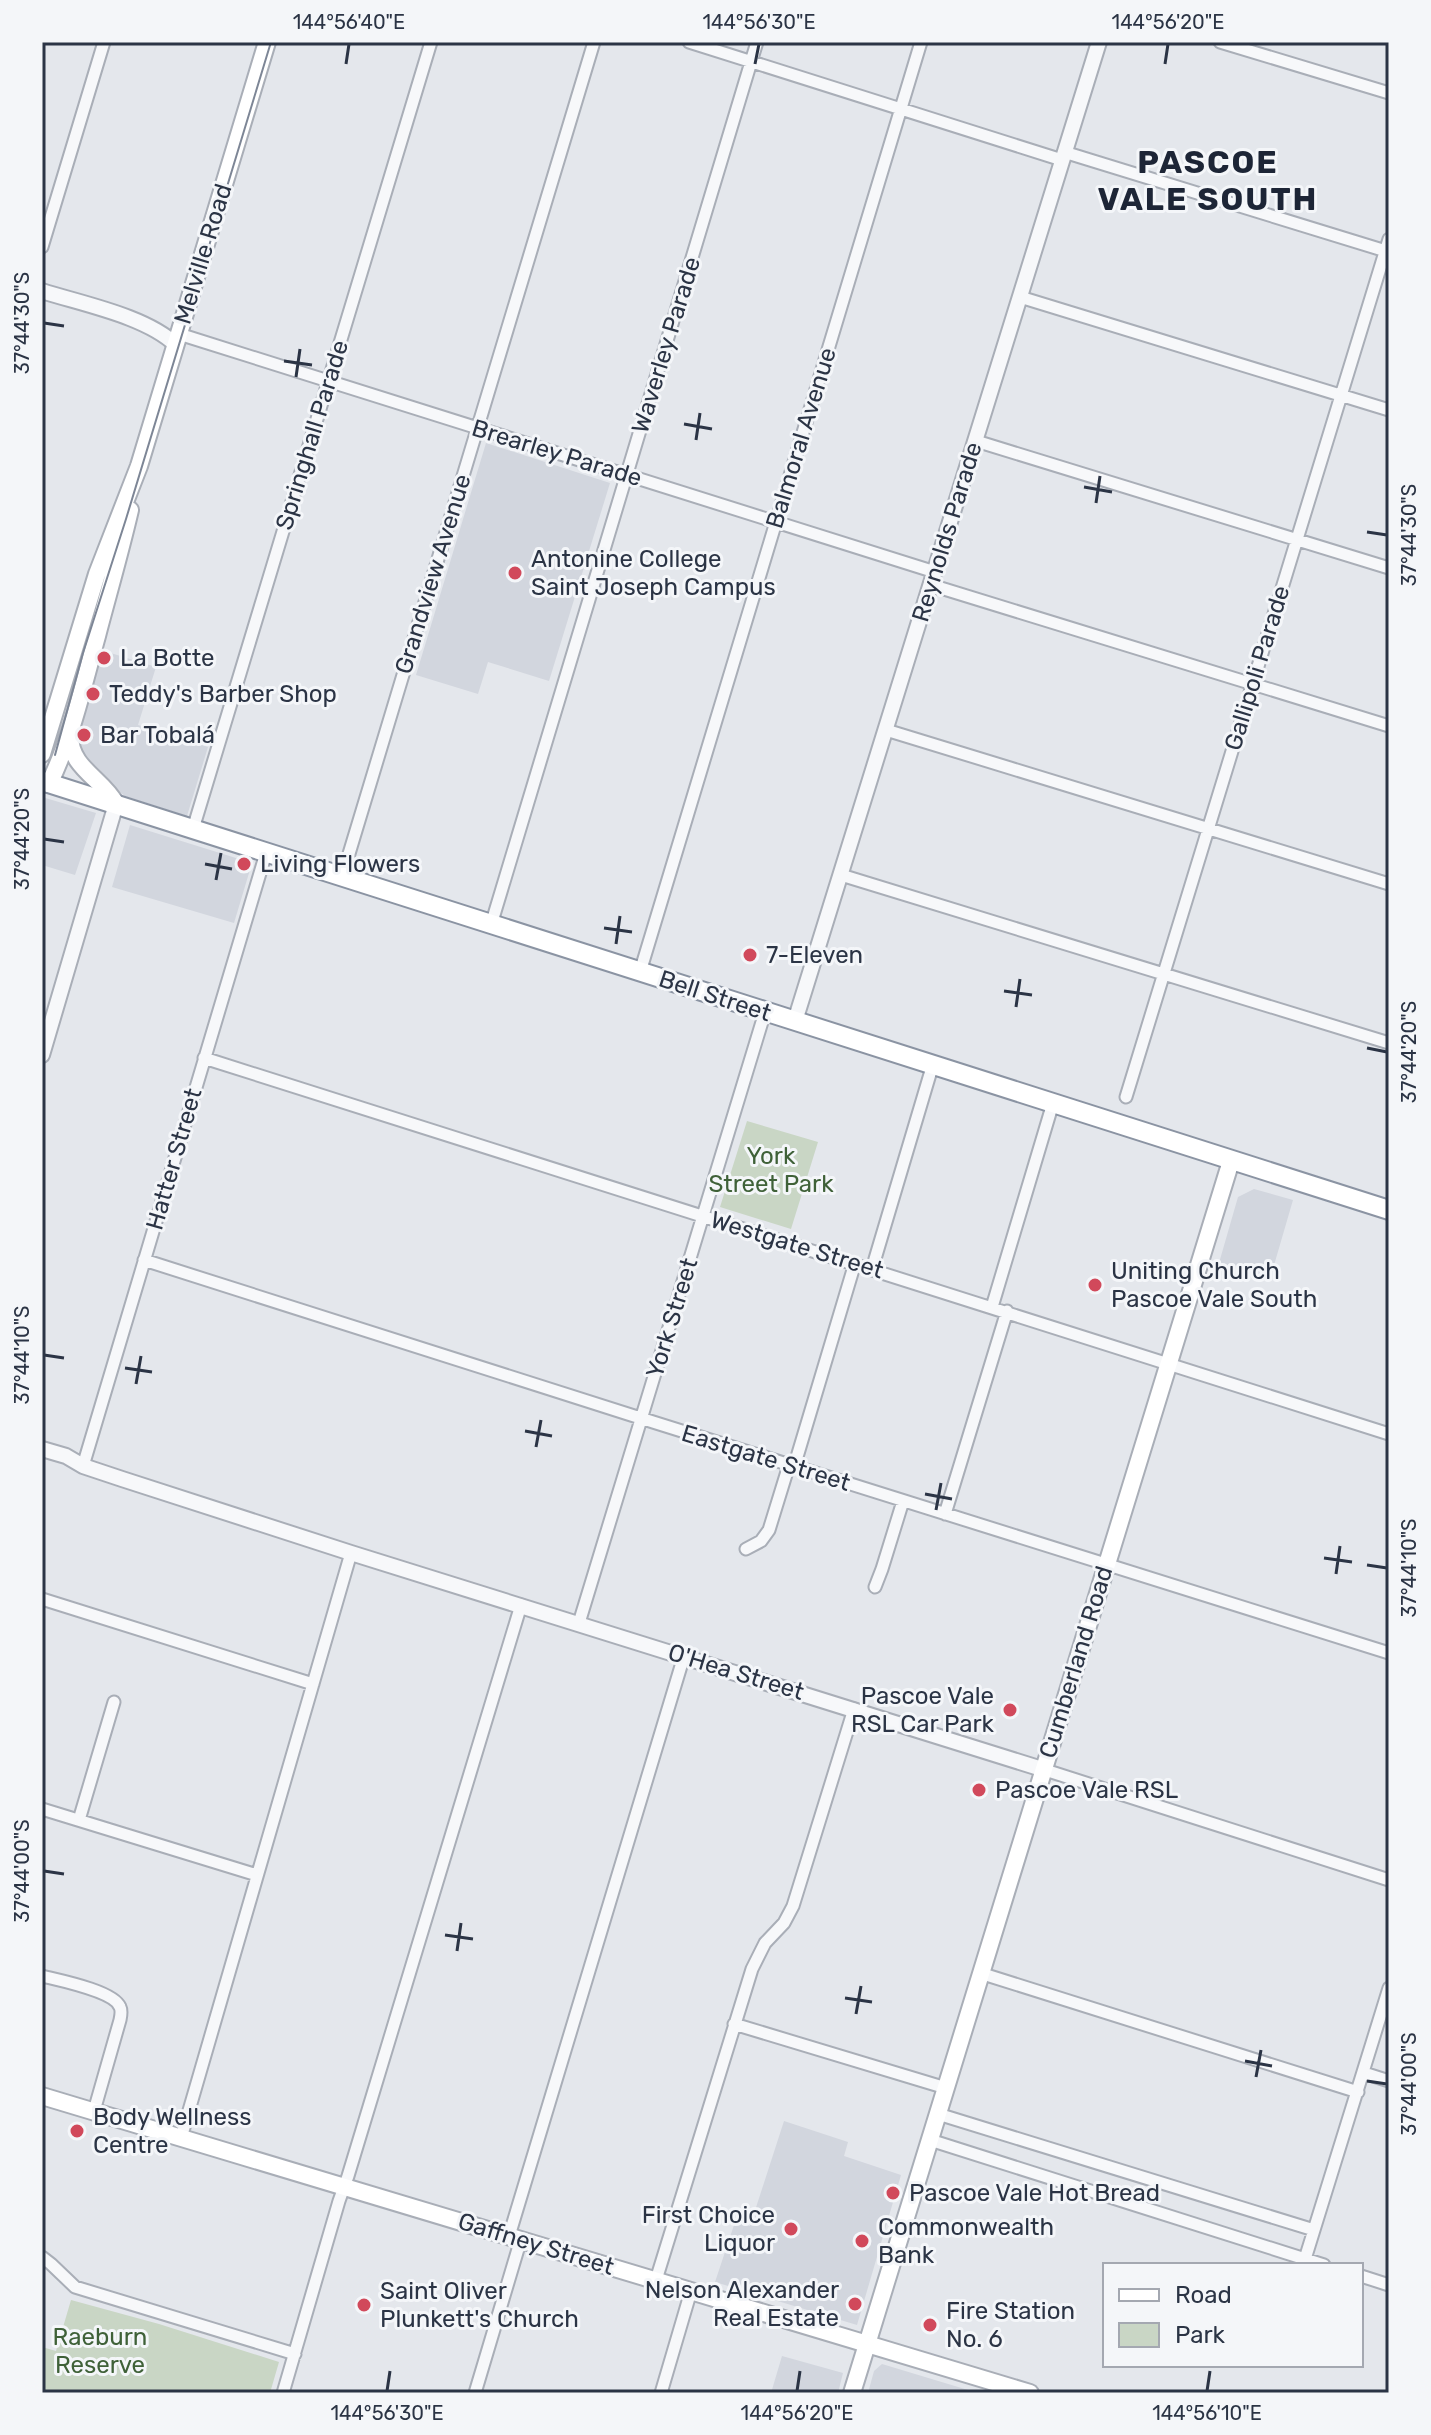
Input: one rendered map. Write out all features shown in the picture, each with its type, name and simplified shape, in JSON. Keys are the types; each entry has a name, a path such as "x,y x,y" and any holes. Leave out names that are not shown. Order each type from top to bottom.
{"highway":[{"name":"Bell Street","path":"46,782 1389,1210"}],"main road":[{"name":"Melville Road","path":"42,754 97,574 139,466 267,42"},
{"name":"Melville Road","path":"46,782 71,730 114,581 139,466"},
{"path":"71,730 71,750 77,761 107,789 116,804"},
{"name":"Cumberland Road","path":"852,2393 1231,1161"},
{"name":"Gaffney Street","path":"42,2096 1030,2393"}],"street":[{"path":"42,247 104,42"},
{"name":"Springhall Parade","path":"193,829 431,42"},
{"name":"Grandview Avenue","path":"342,877 594,42"},
{"path":"689,42 901,109 1388,247"},
{"name":"Waverley Parade","path":"491,925 757,42"},
{"name":"Balmoral Avenue","path":"640,972 921,42"},
{"name":"Reynolds Parade","path":"795,1021 1099,42"},
{"path":"1220,42 1389,93"},
{"name":"Gallipoli Parade","path":"1126,1097 1388,247"},
{"name":"Brearley Parade","path":"42,291 147,324 163,333 179,334 776,522 933,579 1253,685 1389,726"},
{"path":"1020,297 1389,410"},
{"path":"976,441 1389,568"},
{"path":"886,730 1389,884"},
{"path":"42,1055 116,804"},
{"name":"Hatter Street","path":"83,1466 266,853"},
{"path":"841,875 1389,1043"},
{"name":"York Street","path":"579,1623 765,1012"},
{"name":"Westgate Street","path":"204,1058 1389,1434"},
{"path":"872,1269 933,1064"},
{"path":"992,1307 1053,1103"},
{"name":"Eastgate Street","path":"144,1260 1389,1653"},
{"path":"746,1549 761,1541 769,1530 855,1263"},
{"path":"945,1514 1007,1311"},
{"name":"O'Hea Street","path":"42,1449 66,1456 83,1466 351,1553 1389,1880"},
{"name":"O'Hea Street","path":"42,1458 64,1465 83,1466"},
{"path":"875,1587 903,1501"},
{"path":"181,2138 351,1553"},
{"path":"42,1599 313,1684"},
{"path":"283,2393 521,1605"},
{"path":"475,2393 515,2238 684,1656"},
{"path":"79,1820 114,1702"},
{"path":"656,2280 755,1959 784,1923 793,1906 854,1709"},
{"path":"42,1809 257,1875"},
{"path":"980,1973 1358,2092"},
{"path":"42,1976 105,1994 120,2007 120,2020 94,2111"},
{"path":"1305,2259 1389,1988"},
{"path":"734,2024 946,2088"},
{"path":"1364,2073 1389,2081"},
{"path":"938,2114 1314,2230"},
{"path":"930,2140 1318,2263"},
{"path":"42,2257 75,2287 295,2354"},
{"path":"1363,2277 1389,2285"},
{"path":"661,2393 691,2291"}],"shaded area":[{"name":"Antonine College Saint Joseph Campus","path":"486,443 610,483 549,681 488,662 478,694 416,675"},
{"path":"101,650 156,667 138,725 208,747 187,816 125,796 82,762 77,736"},
{"path":"42,797 96,813 75,875 42,865"},
{"path":"130,825 252,863 234,923 112,887"},
{"path":"1254,1189 1293,1200 1270,1279 1219,1263 1238,1197"},
{"path":"784,2121 848,2142 844,2156 901,2175 857,2325 715,2282 735,2222 750,2226"},
{"path":"782,2356 843,2373 838,2393 771,2393"},
{"path":"882,2364 978,2393 868,2393 874,2371"}],"green space":[{"name":"York Street Park","path":"747,1121 818,1142 791,1229 720,1207"},
{"name":"Raeburn Reserve","path":"71,2300 279,2362 270,2393 42,2393 42,2347 56,2351"}],"tram line":[{"path":"55,755 83,653 271,42"}],"place":[{"name":"Antonine College Saint Joseph Campus","path":"515,573"},
{"name":"La Botte","path":"104,658"},
{"name":"Teddy's Barber Shop","path":"93,694"},
{"name":"Bar Tobalá","path":"84,735"},
{"name":"Living Flowers","path":"244,864"},
{"name":"7-Eleven","path":"750,955"},
{"name":"Uniting Church Pascoe Vale South","path":"1095,1285"},
{"name":"Pascoe Vale RSL Car Park","path":"1010,1710"},
{"name":"Pascoe Vale RSL","path":"979,1790"},
{"name":"Body Wellness Centre","path":"77,2131"},
{"name":"Pascoe Vale Hot Bread","path":"893,2193"},
{"name":"First Choice Liquor","path":"791,2229"},
{"name":"Commonwealth Bank","path":"862,2241"},
{"name":"Nelson Alexander Real Estate","path":"855,2304"},
{"name":"Saint Oliver Plunkett's Church","path":"364,2305"},
{"name":"Fire Station No. 6","path":"930,2325"}],"district":[{"name":"PASCOE VALE SOUTH","path":"1208,180"}]}
